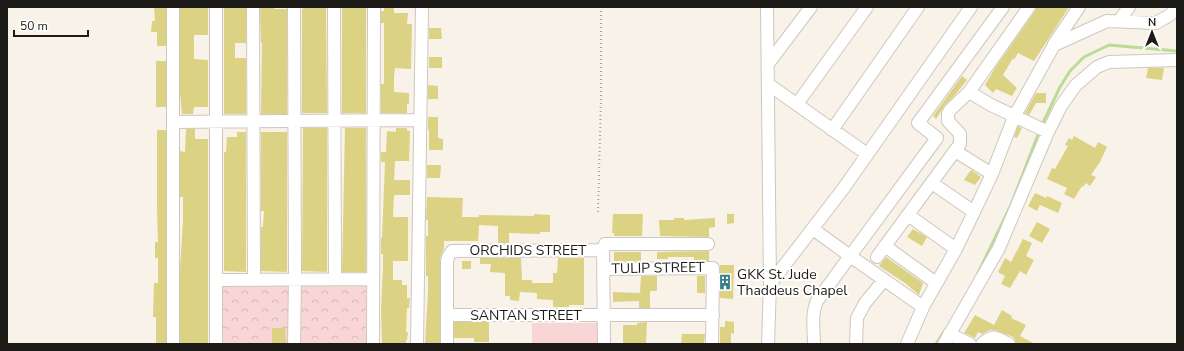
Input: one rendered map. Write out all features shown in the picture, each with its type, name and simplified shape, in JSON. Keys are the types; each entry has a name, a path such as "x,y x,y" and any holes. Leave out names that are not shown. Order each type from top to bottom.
{"street":[{"path":"173,7 173,344"},
{"path":"216,7 216,344"},
{"path":"253,7 254,280"},
{"path":"294,7 296,279 294,344"},
{"path":"334,7 335,279"},
{"path":"373,344 374,7"},
{"path":"417,344 422,7"},
{"path":"767,7 770,284 768,344"},
{"path":"768,64 810,7"},
{"path":"797,104 867,7"},
{"path":"832,130 918,7"},
{"path":"770,284 843,189 971,7"},
{"path":"814,344 815,306 820,296 937,138 918,123 1003,7"},
{"path":"877,257 960,144 961,136 948,121 948,114 952,107 969,92 1029,7"},
{"path":"1119,21 1129,7"},
{"path":"1054,45 1107,21 1156,23 1170,15 1177,7"},
{"path":"907,344 923,307 956,249 992,174 1014,117 1054,45 1077,11 1088,29"},
{"path":"970,344 946,339 999,248 1047,131 1061,106 1076,85 1097,67 1108,62 1125,60 1177,60"},
{"path":"768,84 867,154"},
{"path":"969,92 1014,117 1047,131"},
{"path":"173,122 420,120"},
{"path":"955,151 992,174"},
{"path":"932,183 974,212"},
{"path":"908,215 956,249"},
{"path":"813,229 923,307"},
{"path":"604,344 603,250 605,244 708,244"},
{"path":"885,246 936,283"},
{"name":"ORCHIDS STREET","path":"448,314 447,262 452,250 603,250"},
{"name":"TULIP STREET","path":"603,269 713,268 713,315"},
{"path":"216,280 373,279"},
{"path":"856,344 857,318 865,303 884,280"},
{"path":"447,344 448,314"},
{"name":"SANTAN STREET","path":"448,314 604,316 713,315"},
{"path":"712,344 713,315"},
{"path":"982,344 989,337 993,337 1009,344"}],"path":[{"path":"598,212 601,99 601,7"}],"green space":[{"path":"222,285 366,285 366,344 222,344"},
{"path":"532,323 597,323 598,344 532,343"}],"building":[{"path":"154,7 166,7 166,46 157,46 157,32 151,32 152,21 155,21"},
{"path":"180,7 208,7 208,35 194,35 194,59 208,60 208,107 194,107 193,114 182,114 180,93"},
{"path":"224,7 246,8 246,43 235,43 235,58 246,58 246,114 224,114"},
{"path":"303,7 326,7 327,113 302,113"},
{"path":"342,7 366,7 366,113 342,113"},
{"path":"384,7 394,7 394,13 408,13 407,24 412,24 411,69 395,68 394,76 394,92 409,93 407,113 381,113 381,84 384,84 384,23 381,23 381,11 384,11"},
{"path":"1036,7 1069,7 1034,61 1018,53 1014,60 1013,58 1003,75 1017,88 1012,96 996,89 993,93 985,85 995,68 1035,11"},
{"path":"260,8 287,9 287,114 261,114 262,43"},
{"path":"429,28 441,28 442,39 429,39"},
{"path":"429,57 442,57 442,68 429,68"},
{"path":"156,61 166,61 166,107 156,107"},
{"path":"1148,68 1164,68 1162,80 1146,78"},
{"path":"962,76 967,80 945,105 936,119 933,116"},
{"path":"428,85 438,86 438,99 428,99"},
{"path":"1036,93 1046,93 1046,103 1036,103 1029,115 1025,113"},
{"path":"429,117 438,117 438,138 443,139 443,150 429,150"},
{"path":"1018,126 1022,128 1017,138 1014,137"},
{"path":"303,128 327,128 327,272 302,271"},
{"path":"345,128 366,128 366,272 342,272"},
{"path":"396,128 407,128 407,131 410,131 409,161 395,161 394,180 410,180 410,195 394,195 393,217 408,217 408,261 393,261 393,280 402,280 402,285 407,285 407,298 410,298 409,308 407,308 406,332 408,332 406,344 382,344 381,310 383,254 381,254 381,238 385,162 381,162 381,152 386,152 387,131 396,132"},
{"path":"186,129 195,129 195,139 208,139 208,344 180,344 180,269 183,197 180,197 180,151 185,152"},
{"path":"157,130 166,130 166,344 156,344 156,317 153,317 154,283 158,283 158,258 155,258 155,242 158,242"},
{"path":"237,132 246,132 246,272 224,271 224,152 226,152 227,137 237,137"},
{"path":"261,132 287,132 287,272 261,271 261,227 263,227 264,211 261,211"},
{"path":"1074,136 1095,148 1098,142 1107,147 1100,162 1091,175 1096,177 1090,186 1086,183 1083,187 1082,186 1074,199 1064,194 1067,188 1047,179 1052,168 1055,169 1068,146 1065,145 1069,138 1072,140"},
{"path":"427,165 441,165 440,178 427,178"},
{"path":"971,170 981,177 975,185 964,180"},
{"path":"1035,193 1046,198 1047,196 1062,203 1058,213 1040,205 1037,211 1028,206"},
{"path":"427,197 463,198 462,217 479,217 479,215 550,215 550,232 540,232 540,234 509,233 509,243 498,243 498,226 479,225 478,241 444,241 444,249 440,262 440,343 425,343 428,292 428,276 426,276 426,236 428,236 428,220 426,220"},
{"path":"613,214 643,214 642,236 614,236 614,233 612,233"},
{"path":"727,214 734,214 734,223 727,224"},
{"path":"674,218 684,218 684,220 715,218 715,227 709,228 709,237 660,236 659,220 674,220"},
{"path":"1037,222 1050,229 1042,243 1029,236"},
{"path":"913,229 927,237 922,246 907,237"},
{"path":"1023,239 1032,243 1026,256 1034,260 1026,275 1020,271 1010,288 1001,284 1005,276 998,272 1005,258 1011,262"},
{"path":"709,251 709,261 694,261 694,257 668,257 668,259 657,259 657,252"},
{"path":"614,252 641,252 641,261 614,261"},
{"path":"886,257 923,283 919,295 905,283 879,266"},
{"path":"480,258 521,258 522,280 532,280 532,283 553,283 553,273 557,273 558,258 584,258 584,305 553,307 553,300 537,299 537,293 520,292 519,301 510,300 510,296 505,296 505,273 490,272 491,264 480,264"},
{"path":"462,261 471,261 471,269 462,269"},
{"name":"GKK St. Jude Thaddeus Chapel","path":"720,265 734,265 733,299 720,298"},
{"path":"641,276 657,276 657,291 650,291 650,308 639,308 639,301 613,302 613,292 640,293"},
{"path":"697,276 705,276 705,293 697,293"},
{"path":"1002,310 1012,316 1011,318 1026,325 1020,336 1035,344 1016,344 1013,337 995,330 990,330 982,334 978,332 975,338 964,333 975,315 994,325"},
{"path":"725,321 734,322 734,334 731,333 731,344 720,344 720,327 725,327"},
{"path":"454,322 489,322 489,342 474,342 474,338 454,338"},
{"path":"647,322 646,344 623,344 623,325 637,325 637,323"},
{"path":"272,328 285,328 286,344 272,344"},
{"path":"682,334 705,334 704,343 681,343"}],"waterway":[{"path":"1041,127 1060,87 1070,71 1084,57 1109,45 1177,51"},
{"path":"978,273 1011,205 1039,132"},
{"path":"936,344 945,330"}],"place":[{"name":"GKK St. Jude Thaddeus Chapel","path":"725,282"}]}
